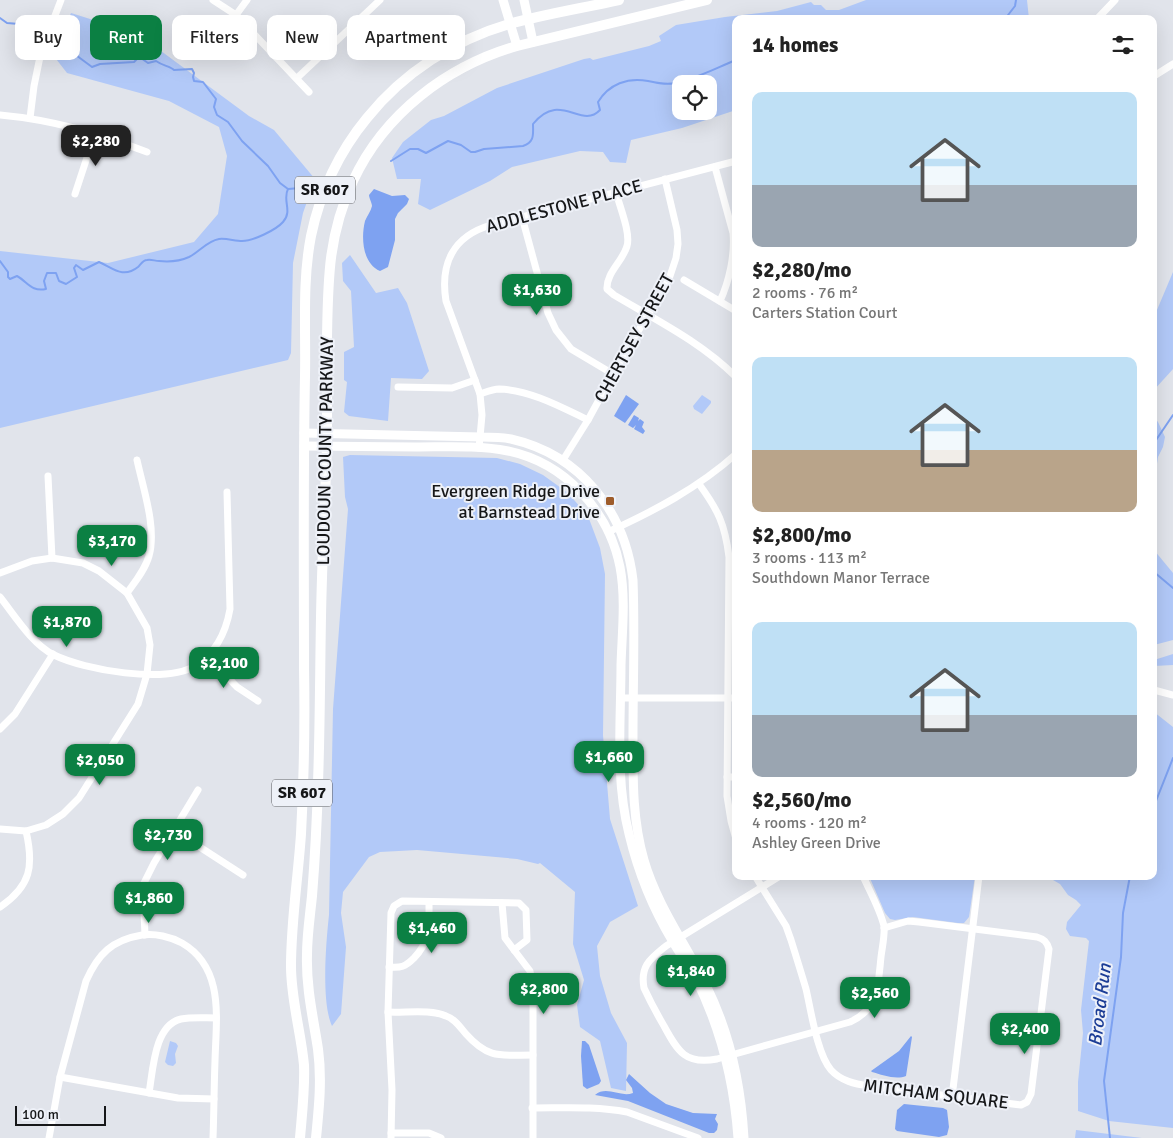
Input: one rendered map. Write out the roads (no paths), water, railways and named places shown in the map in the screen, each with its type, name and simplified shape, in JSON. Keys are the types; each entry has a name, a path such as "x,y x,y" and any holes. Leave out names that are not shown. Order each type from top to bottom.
{"main road":[{"name":"LOUDOUN COUNTY PARKWAY","path":"300,1138 304,1101 304,1076 291,966 303,774 306,284 308,252 317,211 336,165 346,147 366,119 405,79 447,50 476,35 511,24 620,0"},
{"name":"LOUDOUN COUNTY PARKWAY","path":"316,1138 319,1070 308,990 307,952 316,848 330,258 338,220 354,180 373,147 383,134 432,86 463,67 490,54 517,46 707,0"}],"street":[{"path":"30,118 41,52 61,0"},
{"path":"213,0 236,15 247,0"},
{"path":"297,78 380,0"},
{"path":"503,0 517,46"},
{"path":"524,0 533,42"},
{"path":"1102,15 1115,0"},
{"path":"257,37 309,92"},
{"path":"1157,74 1173,64"},
{"path":"0,115 30,118 82,128 147,152"},
{"path":"75,194 95,133"},
{"name":"ADDLESTONE PLACE","path":"479,448 482,415 480,394 446,301 445,269 454,249 472,232 491,225 732,162"},
{"path":"715,167 732,227"},
{"name":"CHERTSEY STREET","path":"563,460 669,279 676,258 677,230 665,179"},
{"path":"616,192 628,244 608,281 608,289 614,295 700,346 732,374"},
{"path":"522,217 548,313 556,330 571,348 612,374"},
{"path":"720,301 727,280 732,252"},
{"path":"684,280 732,308"},
{"path":"398,387 452,388 475,380"},
{"path":"480,394 498,389 511,390 548,401 588,420"},
{"path":"304,433 510,439 527,443 563,460 597,491 620,527 628,551 634,580 633,780 637,826 643,857 676,940"},
{"path":"304,446 479,448 520,454 556,472 583,494 592,505 608,532 618,558 621,580 620,778 624,815 646,887 690,968 729,1056 740,1095 744,1138"},
{"path":"608,532 662,506 699,484 732,457"},
{"path":"127,593 142,574 149,558 151,544 150,524 137,460"},
{"path":"48,476 52,558"},
{"path":"699,484 721,518 728,544 727,777 728,807 732,823"},
{"path":"0,597 28,633 53,654 88,667 147,674 174,673 195,666 218,644 227,627 230,609 227,492"},
{"path":"0,573 32,561 52,558 82,563 99,571 127,593 147,628 150,645 147,674 138,704 79,798 63,814 46,825 26,832 0,830"},
{"path":"0,729 15,714 53,654"},
{"path":"207,656 236,687 258,701"},
{"path":"1157,691 1173,695"},
{"path":"621,698 732,698"},
{"path":"727,777 732,777"},
{"path":"145,935 144,883 198,790"},
{"path":"175,831 242,875"},
{"path":"0,907 12,899 30,871 31,852 26,832"},
{"name":"MITCHAM SQUARE","path":"757,880 786,926 805,987 816,1032 829,1068 842,1079 861,1085 952,1097 1021,1105 1026,1102 1031,1094 1049,950 1047,943 1042,938 973,928 908,922 884,928"},
{"path":"774,880 676,940 651,958 645,966 642,978 644,988 676,1049 687,1057 701,1061 729,1056 850,1022 859,1018 868,1010 877,991 884,928 864,880"},
{"path":"952,1097 979,880"},
{"path":"441,1138 429,1133 391,1136 392,1090 388,1012 391,913 394,906 402,901 519,903 526,910 526,940 514,950"},
{"path":"389,967 400,968 406,966 422,949 427,940 429,930 429,902"},
{"path":"502,902 505,938 530,971 533,989 533,1138"},
{"path":"49,1138 60,1077 86,981 92,968 100,955 117,942 145,935 176,940 190,948 203,960 212,980 215,994 216,1018 213,1138"},
{"path":"388,1012 446,1015 453,1019 476,1046 485,1051 506,1055 533,1055"},
{"path":"149,1093 159,1040 166,1028 179,1019 216,1018"},
{"path":"729,1056 738,1138"},
{"path":"60,1077 178,1098 214,1099"},
{"path":"532,1108 601,1108 627,1112 698,1138"}],"water":[{"path":"374,189 392,196 405,195 409,199 395,219 395,240 388,267 380,271 374,267 366,256 363,242 365,221 372,206 369,195"},
{"path":"626,395 639,404 625,423 614,416"},
{"path":"634,415 639,418 638,421 640,419 644,422 642,427 645,431 643,434 634,429 636,425 633,428 628,425"},
{"path":"911,1036 906,1076 893,1077 871,1071 899,1051"},
{"path":"582,1041 589,1045 601,1081 599,1084 587,1089 583,1086"},
{"path":"629,1074 650,1093 666,1104 693,1113 717,1114 715,1119 718,1124 717,1130 714,1133 709,1133 628,1101 595,1095 604,1091 623,1094 633,1093 626,1080"},
{"path":"904,1104 947,1110 949,1127 947,1135 939,1137 897,1131 895,1129 897,1110"}],"waterway":[{"path":"1008,15 1015,6 1016,0"},
{"path":"0,18 7,23 15,24"},
{"path":"80,58 92,67 100,64 134,62 141,58 148,63 156,61 174,70 192,69 194,81 203,82 216,99 214,107 217,115 228,122 242,141 268,166 280,183 288,189"},
{"path":"391,161 410,149 418,149 426,153 448,141 461,145 471,152 523,146 531,140 533,124 543,114 552,110 561,110 585,116 593,115 600,110 598,102 602,96 613,86 620,83 633,80 661,84 675,83 732,62"},
{"path":"0,261 8,272 10,279 17,276 33,288 41,290 46,289 44,281 47,273 56,273 59,281 66,284 77,277 74,268 76,265 83,270 99,262 118,271 128,272 146,260 174,261 182,259 193,255 215,240 247,241 270,232 286,218 286,193 288,189 300,188 314,177"},
{"name":"Broad Run","path":"1157,439 1173,415"},
{"name":"Broad Run","path":"1157,575 1173,588"},
{"name":"Broad Run","path":"1157,798 1173,758"},
{"name":"Broad Run","path":"1110,1138 1104,1081 1121,957 1123,913 1129,880"}],"place":[{"name":"Evergreen Ridge Drive at Barnstead Drive","path":"610,501"}]}
